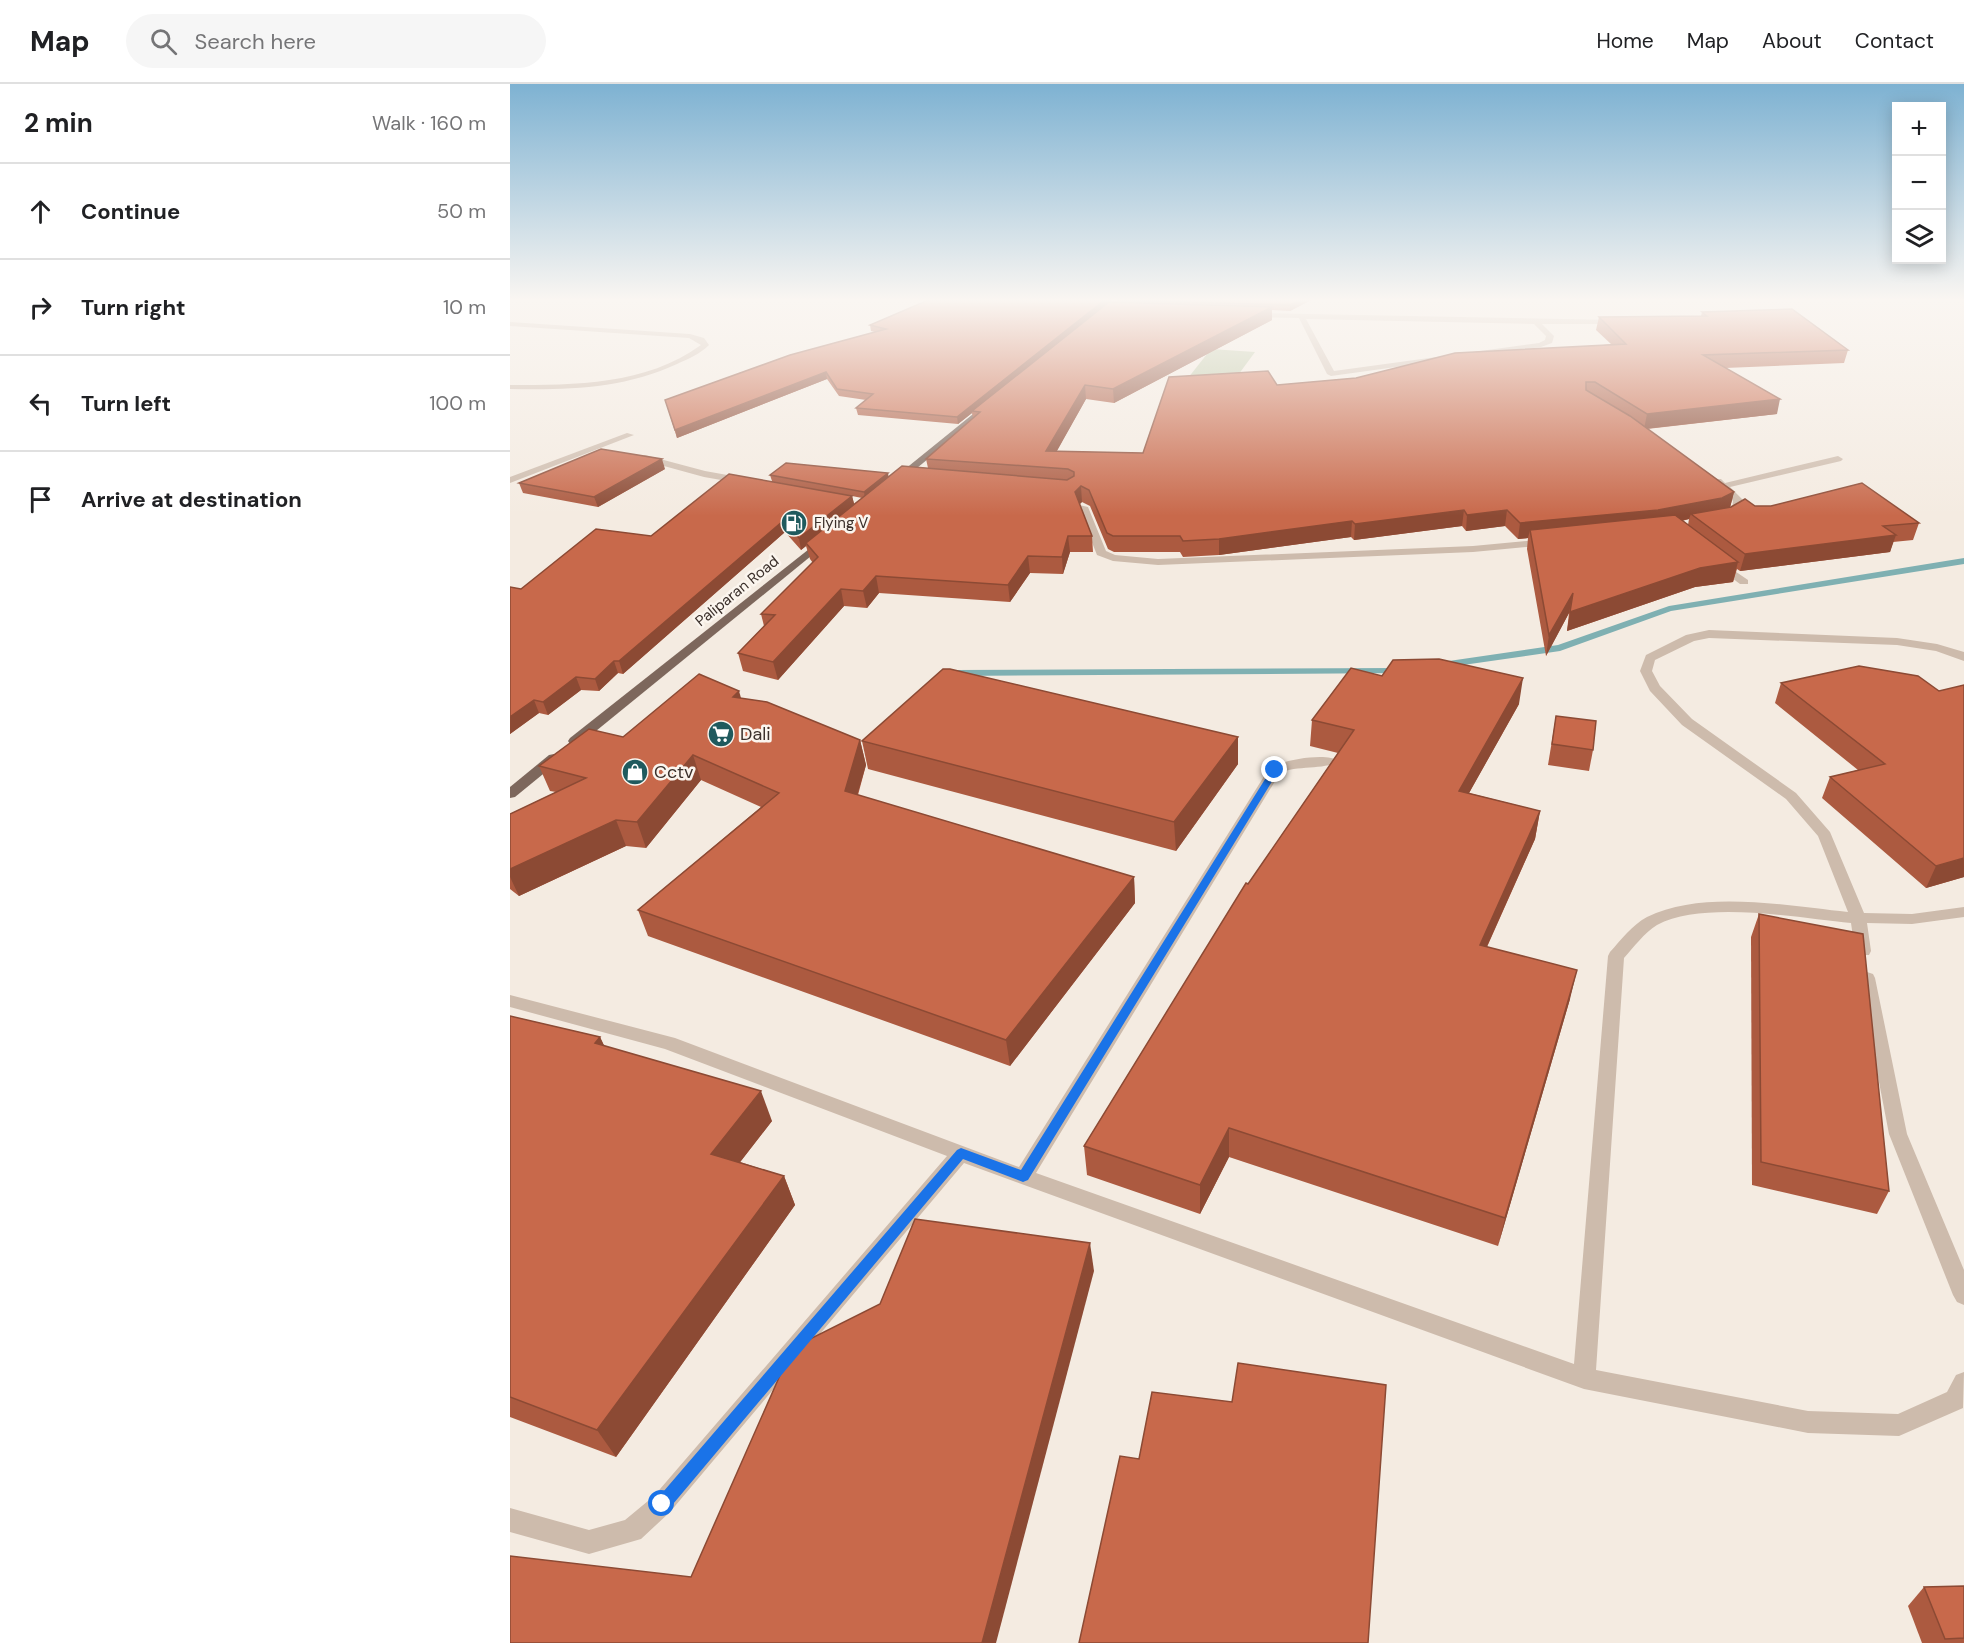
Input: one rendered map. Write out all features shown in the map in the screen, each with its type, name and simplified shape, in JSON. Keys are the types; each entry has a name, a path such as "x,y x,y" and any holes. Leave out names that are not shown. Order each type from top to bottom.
{"main road":[{"path":"884,490 906,478 990,404"},
{"name":"Paliparan Road","path":"510,794 833,532"}],"street":[{"path":"510,387 608,385 654,371"},
{"path":"1329,371 1331,374 1355,371"},
{"path":"510,480 630,435"},
{"path":"631,454 704,474 751,482"},
{"path":"1724,486 1838,459"},
{"path":"1705,473 1735,495 1739,505 1733,516 1713,521"},
{"path":"1083,507 1101,554 1113,558 1158,562 1473,549 1553,541"},
{"path":"1708,555 1744,582"},
{"path":"1964,657 1957,653 1914,644 1853,639 1709,634 1690,638 1650,658 1646,671 1654,688 1687,722 1791,796 1825,835 1858,918 1871,1004 1898,1134 1964,1295"},
{"path":"1023,1177 1275,770 1288,764 1331,761"},
{"path":"1584,1378 1616,956 1651,921 1680,911 1719,907 1858,918 1912,919 1964,912"},
{"path":"510,1001 669,1043 1023,1177 1584,1378 1808,1422 1899,1425 1954,1400 1964,1383"},
{"path":"510,1520 589,1542 632,1530 662,1504 961,1153"}],"green space":[{"path":"1194,371 1241,371 1233,382 1188,378"}],"building":[{"path":"746,371 1015,371 957,417 856,408 873,394 837,389 826,372 675,430 665,400"},
{"path":"1023,371 1148,371 1113,389 1085,385 1046,451 1143,453 1169,377 1268,371 1277,385 1356,378 1385,371 1731,371 1780,399 1647,414 1595,382 1586,382 1586,390 1630,416 1734,492 1722,498 1658,510 1520,523 1507,510 1467,515 1464,510 1355,524 1352,521 1219,539 1183,541 1180,536 1113,536 1107,533 1089,490 1081,486 1075,492 1092,536 1068,536 1062,557 1028,556 1008,585 876,576 863,591 841,589 773,662 738,653 775,615 761,614 818,557 806,543 902,466 1067,480 1074,476 1074,472 1068,469 926,459 980,412 972,411"},
{"path":"601,449 662,459 594,497 519,483"},
{"path":"786,463 888,473 864,492 770,475"},
{"path":"729,474 852,496 799,538 783,521 595,679 576,677 543,702 534,700 510,717 510,587 521,589 596,529 651,536"},
{"path":"1862,483 1919,523 1883,526 1896,535 1745,554 1691,514 1731,507 1745,499 1755,506 1771,506"},
{"path":"1675,515 1738,562 1700,568 1570,612 1573,593 1549,635 1530,530"},
{"path":"1439,659 1523,678 1459,791 1540,811 1480,945 1577,970 1505,1218 1229,1128 1200,1185 1084,1146 1246,883 1248,884 1354,730 1312,720 1351,668 1382,676 1393,660"},
{"path":"1859,666 1918,676 1939,691 1964,685 1964,858 1936,866 1830,777 1885,764 1781,683"},
{"path":"943,669 1238,737 1174,822 862,741"},
{"path":"699,674 739,691 733,697 767,702 860,740 845,791 1134,877 1006,1040 638,910 779,793 693,755 637,822 616,820 510,869 510,814 586,778 539,766 589,729 623,737"},
{"path":"1556,716 1596,721 1593,750 1552,744"},
{"path":"1759,914 1863,934 1889,1191 1761,1162"},
{"path":"510,1016 600,1037 595,1043 761,1091 711,1154 784,1176 597,1430 510,1397"},
{"path":"915,1219 1090,1243 982,1643 510,1643 510,1556 691,1577 792,1348 880,1304"},
{"path":"1238,1363 1386,1385 1368,1643 1079,1643 1120,1456 1139,1459 1152,1392 1232,1402"},
{"path":"1964,1586 1964,1638 1945,1639 1924,1587"}],"waterway":[{"path":"1442,665 1560,648 1669,609 1964,561"},
{"path":"955,673 1401,671"}],"place":[{"name":"Flying V","path":"794,523"},
{"name":"Dali","path":"721,734"},
{"name":"Cctv","path":"635,772"}],"route":[{"path":"662,1504 961,1153 1023,1177 1275,770"}]}
